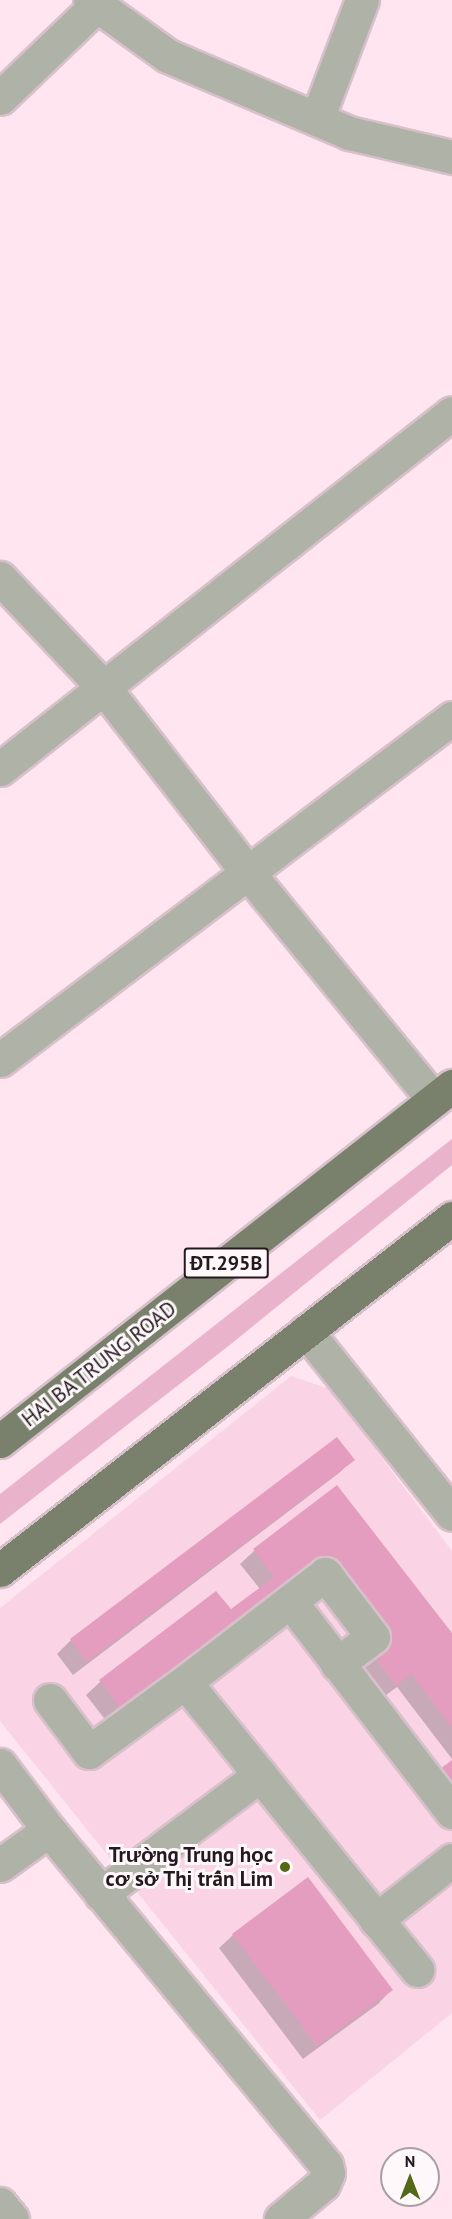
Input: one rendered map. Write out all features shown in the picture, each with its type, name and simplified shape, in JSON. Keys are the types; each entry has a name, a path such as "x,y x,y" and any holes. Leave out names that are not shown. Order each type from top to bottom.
{"main road":[{"name":"HAI BA TRUNG ROAD","path":"0,1441 443,1093"},
{"path":"0,1570 452,1218"}],"street":[{"path":"317,119 362,0"},
{"path":"0,98 94,3 168,56 349,133 452,157"},
{"path":"0,769 452,413"},
{"path":"0,578 104,688 249,874 443,1093"},
{"path":"0,1060 249,874 452,718"},
{"path":"306,1332 452,1514"},
{"path":"50,1700 89,1752 185,1682 325,1574 373,1637 337,1664"},
{"path":"290,1601 452,1812"},
{"path":"185,1682 417,1970"},
{"path":"0,1765 48,1830 326,2165 328,2173 323,2184 280,2219"},
{"path":"101,1894 260,1775"},
{"path":"0,1865 48,1830"},
{"path":"376,1920 452,1860"},
{"path":"0,2204 12,2219"}],"shaded area":[{"path":"452,1139 452,1165 231,1344 0,1524 0,1494"},
{"name":"Trường Trung học cơ sở Thị trấn Lim","path":"291,1376 330,1389 452,1551 452,2013 320,2120 0,1721 0,1608"}],"building":[{"path":"337,1437 355,1460 87,1662 70,1639"},
{"path":"337,1485 452,1633 452,1728 411,1674 396,1686 370,1651 327,1560 125,1715 99,1680 216,1591 231,1609 274,1577 253,1549"},
{"path":"452,1760 452,1801 432,1775"},
{"path":"308,1877 393,1990 317,2046 232,1934"}],"place":[{"name":"Trường Trung học cơ sở Thị trấn Lim","path":"285,1867"}]}
